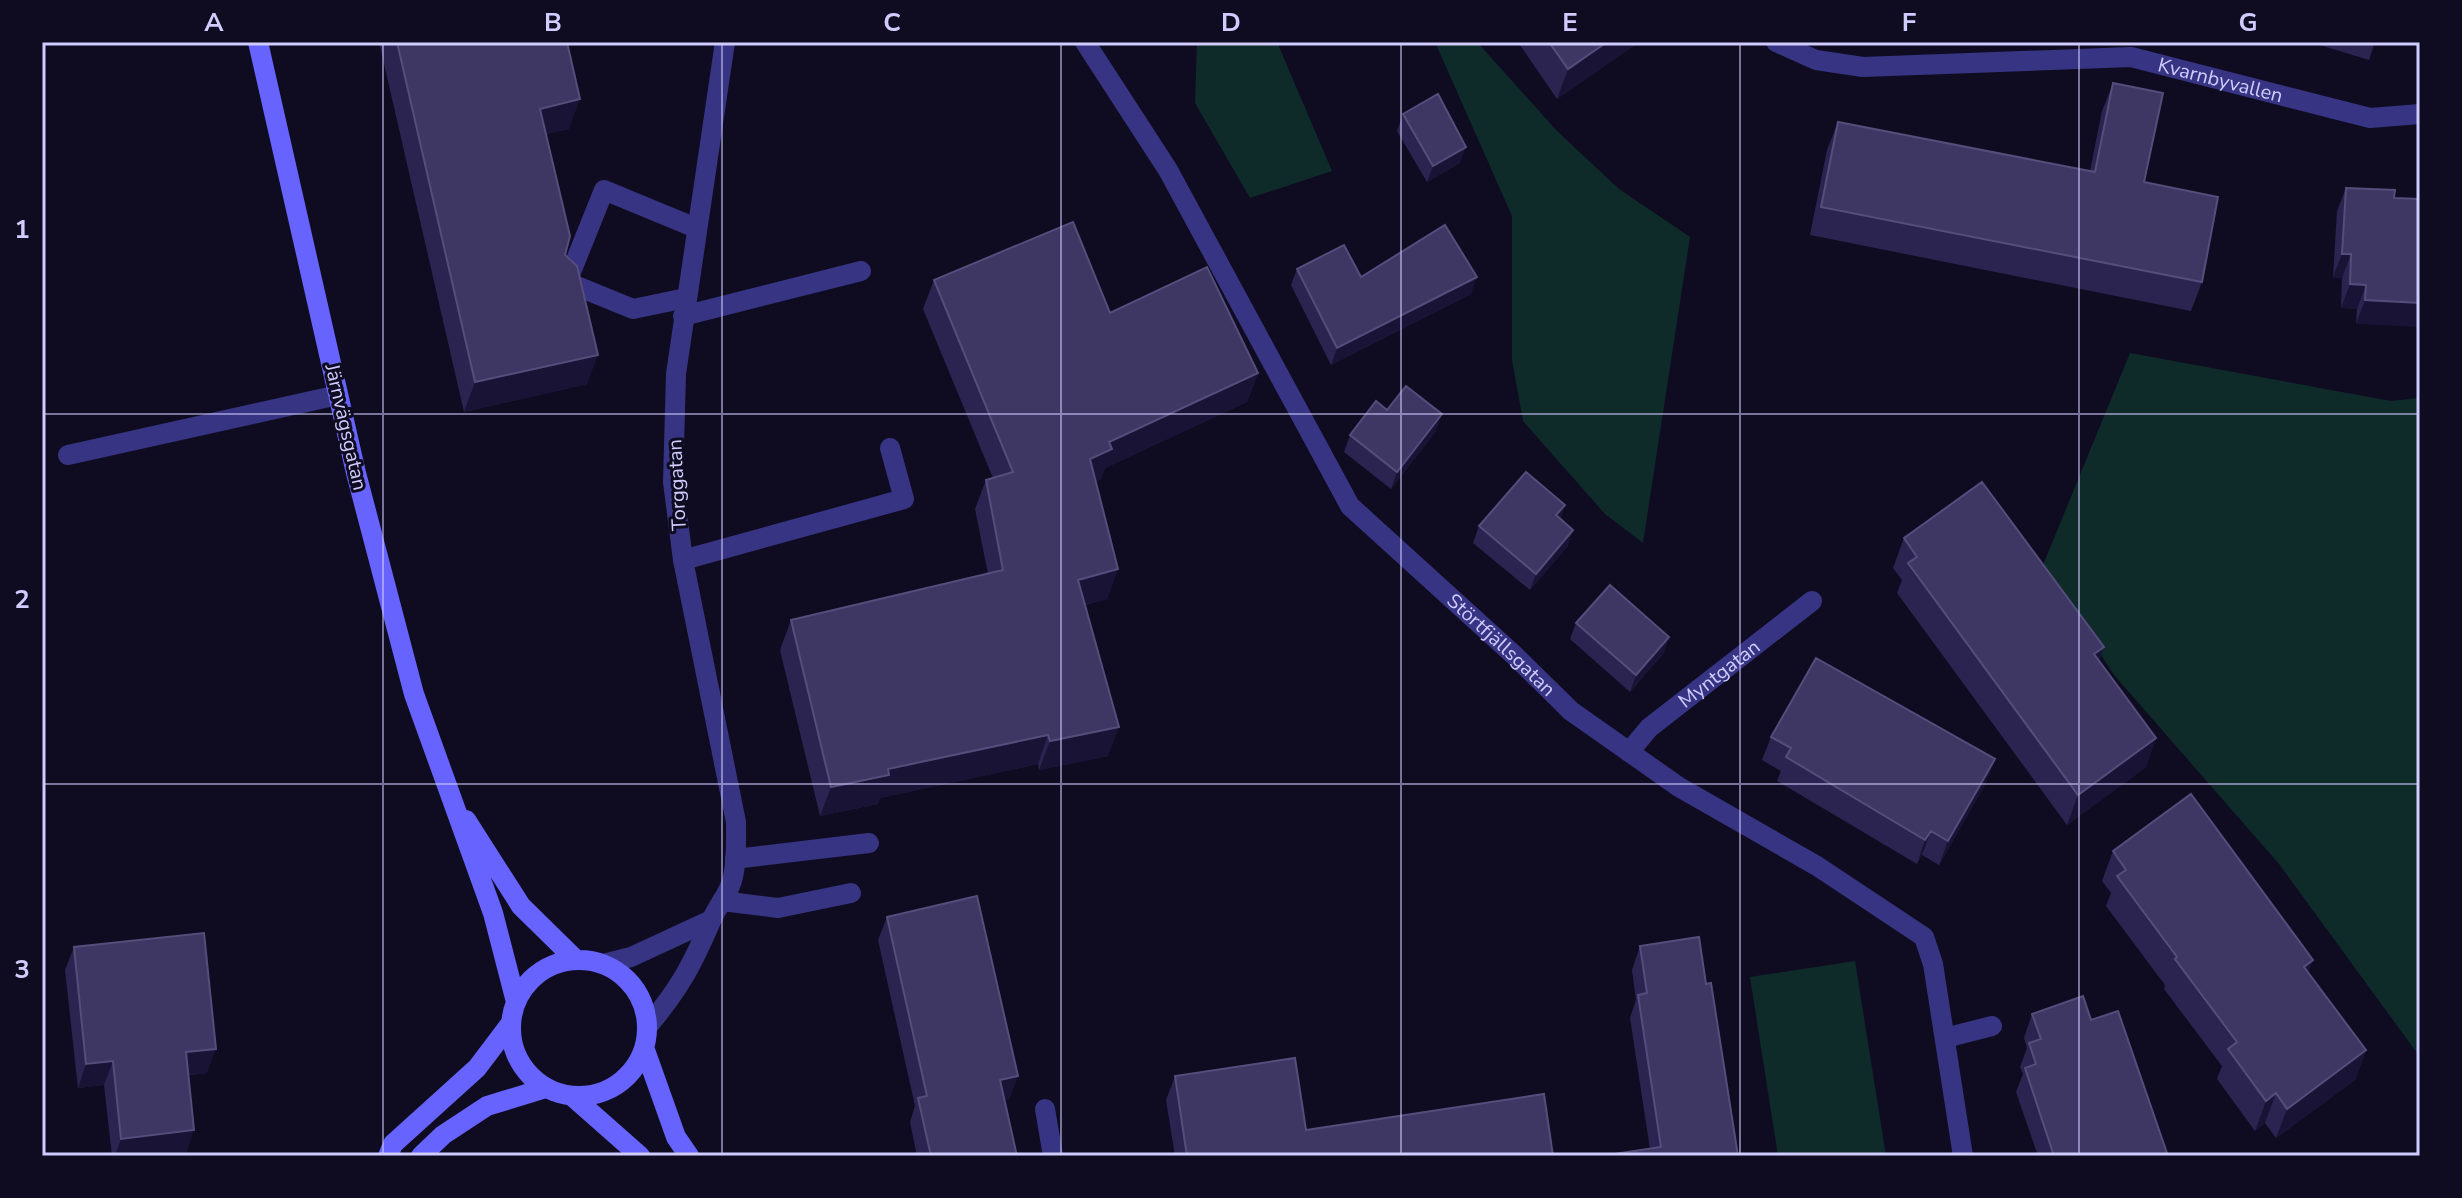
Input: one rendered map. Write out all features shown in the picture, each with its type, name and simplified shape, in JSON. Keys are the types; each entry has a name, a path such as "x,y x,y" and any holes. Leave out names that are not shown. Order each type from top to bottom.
{"street":[{"name":"Järnvägsgatan","path":"258,42 338,395 414,694 493,913 516,1002"},
{"name":"Torggatan","path":"648,1026 679,989 733,880 735,859 736,822 683,560 673,482 676,374 725,42"},
{"name":"Störtfjällsgatan","path":"1085,42 1168,170 1350,506 1571,711 1679,787 1817,866 1924,937 1933,964 1963,1156"},
{"name":"Kvarnbyvallen","path":"1782,44 1816,60 1863,67 2131,57 2370,118 2420,114"},
{"path":"696,228 604,190 567,282 633,309 685,307 861,271"},
{"path":"68,455 338,395"},
{"path":"683,560 904,499 890,448"},
{"name":"Myntgatan","path":"1629,752 1649,728 1812,601"},
{"name":"Järnvägsgatan","path":"456,805 521,906 576,960"},
{"path":"735,859 869,843"},
{"path":"722,901 778,908 851,893"},
{"path":"388,1156 393,1144 477,1068 511,1023 523,989 547,968 576,960 603,964 631,957 711,920"},
{"path":"511,1023 519,1060 535,1081 546,1088 572,1096 595,1095 617,1086 634,1070 645,1050 648,1026 635,988 603,964"},
{"path":"1945,1038 1992,1026"},
{"path":"645,1050 676,1137 689,1156"},
{"path":"421,1156 443,1135 487,1106 546,1088"},
{"path":"572,1096 640,1156"},
{"path":"1045,1109 1053,1156"}],"green space":[{"path":"1197,42 1277,42 1332,171 1250,198 1195,103"},
{"path":"1435,42 1477,42 1557,131 1619,189 1690,237 1643,543 1605,514 1523,421 1512,360 1512,216"},
{"path":"2130,353 2391,401 2420,398 2420,1057 2279,864 2114,675 2043,565"},
{"path":"1855,961 1886,1156 1778,1156 1750,977"}],"building":[{"path":"397,42 567,42 580,99 540,109 570,236 565,255 577,266 598,355 475,382"},
{"path":"1549,42 1607,42 1568,69"},
{"path":"2113,83 2163,93 2144,182 2218,197 2202,282 1821,207 1838,122 2095,172"},
{"path":"1438,94 1466,147 1433,166 1403,114"},
{"path":"2346,188 2395,190 2394,198 2420,199 2420,303 2365,300 2366,285 2350,284 2351,254 2342,254"},
{"path":"1073,222 1110,313 1207,267 1258,373 1109,442 1112,449 1090,459 1118,569 1078,580 1119,727 1050,741 1048,735 888,769 889,775 831,787 791,620 1003,570 986,480 1013,472 934,280"},
{"path":"1445,225 1477,277 1337,348 1297,269 1344,245 1361,277"},
{"path":"1406,386 1442,414 1397,472 1350,435 1376,401 1387,410"},
{"path":"1526,472 1565,505 1556,515 1573,530 1536,574 1479,526"},
{"path":"1982,482 2104,647 2094,654 2156,738 2078,795 1908,563 1917,557 1904,538"},
{"path":"1610,585 1669,637 1636,675 1576,623"},
{"path":"1816,658 1995,759 1948,841 1931,831 1925,840 1786,757 1791,748 1771,737"},
{"path":"2191,794 2313,960 2304,967 2366,1050 2287,1109 2276,1093 2266,1101 2228,1049 2237,1042 2117,876 2126,870 2113,851"},
{"path":"977,896 1018,1076 1000,1080 1017,1156 931,1156 918,1098 927,1096 887,917"},
{"path":"204,933 216,1049 186,1052 194,1130 121,1139 113,1061 86,1064 74,947"},
{"path":"1699,937 1706,984 1711,983 1738,1156 1601,1156 1661,1147 1638,995 1647,993 1640,946"},
{"path":"2083,996 2091,1020 2118,1011 2168,1156 2054,1156 2025,1068 2036,1064 2029,1043 2041,1039 2032,1014"},
{"path":"1295,1058 1306,1130 1544,1094 1553,1156 1187,1156 1175,1076"}]}
